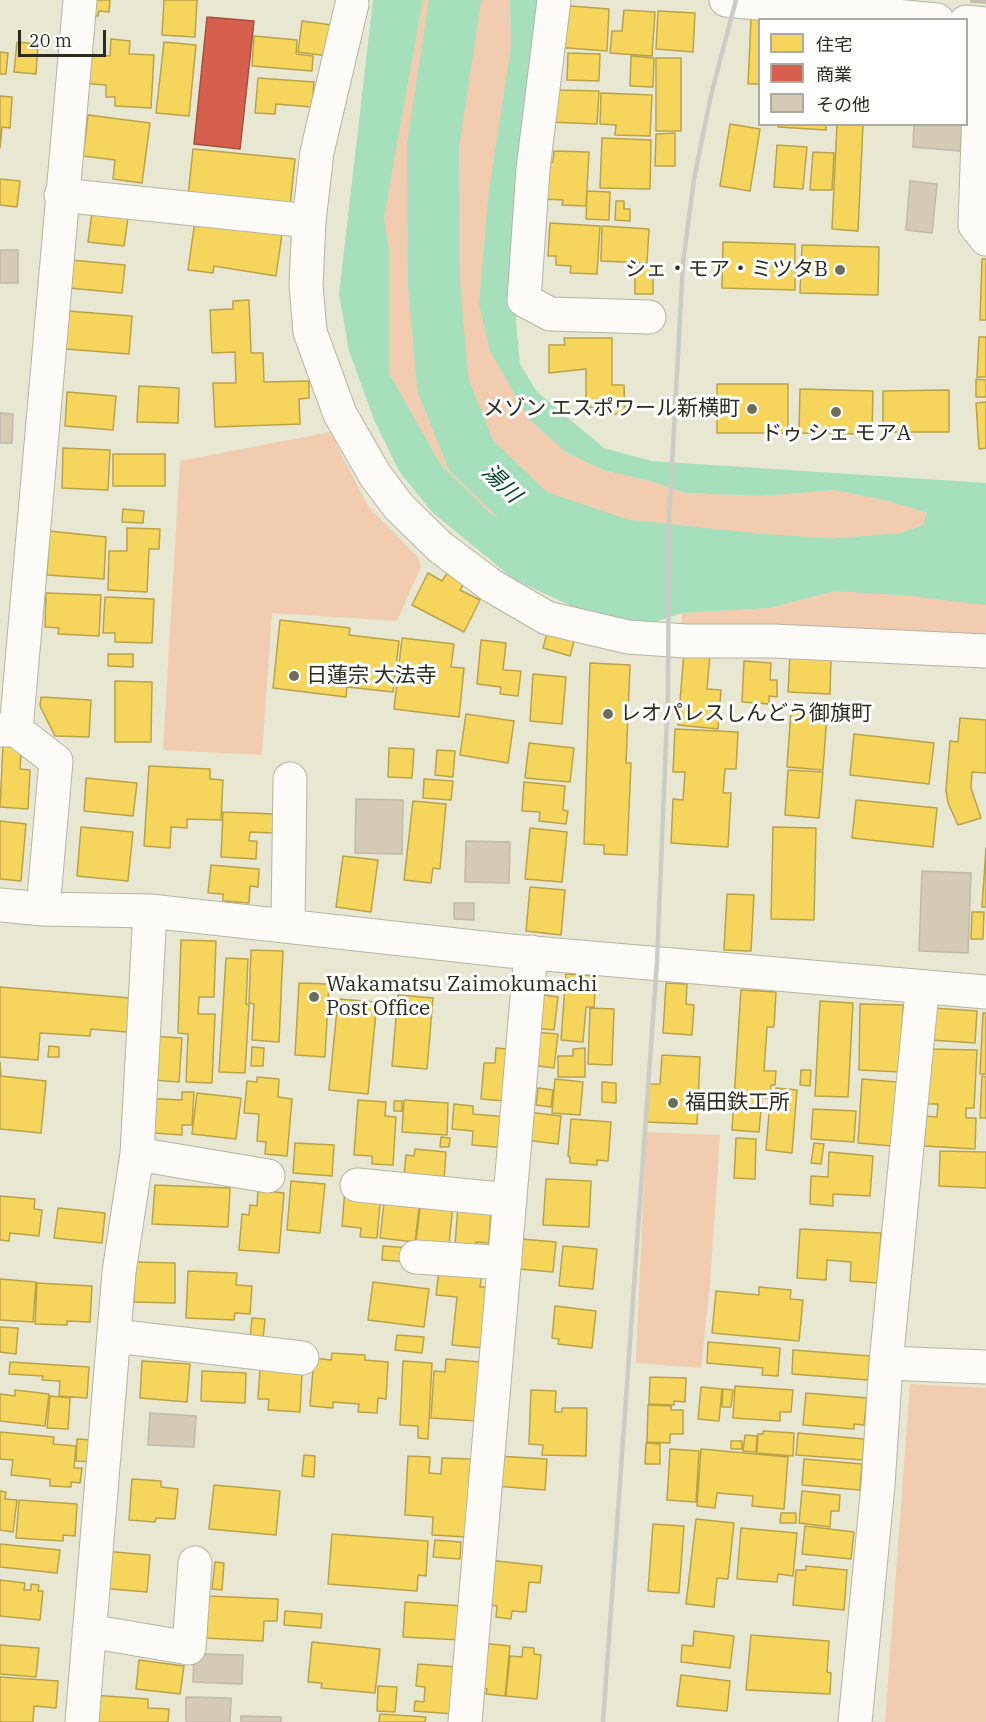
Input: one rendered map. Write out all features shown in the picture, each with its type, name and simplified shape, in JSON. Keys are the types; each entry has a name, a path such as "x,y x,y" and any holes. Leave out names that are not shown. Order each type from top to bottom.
{"street":[{"path":"43,909 56,760 8,730 80,0"},
{"path":"554,0 533,169 524,300 550,314 649,317"},
{"path":"726,0 916,18"},
{"path":"352,4 317,152 309,221 306,285 310,332 340,414 375,475 399,507 440,547 492,586 547,618 628,637 986,651"},
{"path":"978,23 975,225 986,239"},
{"path":"61,195 309,221"},
{"path":"288,921 290,779"},
{"path":"0,905 43,909 150,911 531,952 986,992"},
{"path":"82,1722 120,1272 137,1154 150,911"},
{"path":"465,1722 531,952"},
{"path":"855,1722 879,1485 886,1363 921,1002"},
{"path":"137,1154 268,1176"},
{"path":"357,1185 510,1200"},
{"path":"416,1257 505,1263"},
{"path":"115,1336 302,1358"},
{"path":"886,1363 986,1367"},
{"path":"89,1631 189,1648 195,1563"}],"shaded area":[{"path":"373,0 423,0 384,218 389,249 389,373 441,465 490,513 536,539 598,559 647,565 683,577 752,571 802,546 837,538 900,533 923,525 927,513 888,501 835,490 763,496 686,493 650,481 603,470 567,453 529,419 490,351 479,304 489,191 511,47 510,0 542,0 518,216 516,324 520,364 537,392 604,448 651,461 986,483 986,577 839,590 770,608 682,613 645,625 585,612 515,580 433,513 399,471 375,422 349,351 339,294"},
{"path":"423,0 510,0 511,47 479,304 567,453 603,470 650,481 686,493 763,496 835,490 888,501 927,513 923,525 900,533 837,538 802,546 752,571 683,577 647,565 598,559 536,539 490,513 441,465 389,373 389,249 384,218"},
{"path":"330,432 368,506 418,557 421,567 397,621 272,613 262,755 163,750 180,461"},
{"path":"986,577 986,640 682,628 682,613 770,608 839,590"},
{"path":"646,1132 720,1135 710,1284 701,1368 636,1363"},
{"path":"910,1384 986,1388 986,1722 885,1722"}],"building: 住宅":[{"path":"84,0 110,0 109,12 99,11 98,16 83,15"},
{"path":"164,0 197,0 195,37 162,35"},
{"path":"558,5 609,9 607,51 555,47"},
{"path":"624,10 655,12 652,56 610,53 612,31 622,31"},
{"path":"658,11 695,13 693,52 656,49"},
{"path":"751,19 758,20 758,84 748,84"},
{"path":"302,21 332,25 328,56 298,52"},
{"path":"254,36 297,40 296,54 313,56 312,71 252,66"},
{"path":"111,39 130,41 129,54 154,55 151,108 115,106 115,97 106,97 106,85 81,83 80,53 110,56"},
{"path":"17,42 38,44 36,74 14,72"},
{"path":"164,42 196,45 189,116 156,113"},
{"path":"0,52 8,53 6,74 0,74"},
{"path":"568,53 600,54 599,81 567,80"},
{"path":"631,56 654,58 653,87 630,86"},
{"path":"656,58 681,58 681,131 656,131"},
{"path":"258,78 314,82 312,107 276,104 275,114 255,113"},
{"path":"555,90 599,91 597,124 549,122"},
{"path":"601,93 652,95 650,136 615,135 616,125 600,124"},
{"path":"0,96 12,97 10,128 2,127 0,148"},
{"path":"88,115 150,123 142,183 113,179 115,160 83,156"},
{"path":"730,124 760,129 750,191 720,186"},
{"path":"826,126 826,130 778,127"},
{"path":"837,126 863,126 858,231 832,229"},
{"path":"675,133 675,166 655,166 656,134"},
{"path":"602,138 651,140 650,189 600,188"},
{"path":"777,145 807,147 803,189 774,187"},
{"path":"193,149 295,159 290,207 188,196"},
{"path":"554,151 589,152 586,206 562,205 563,200 544,199 546,162 553,162"},
{"path":"813,152 834,153 832,190 810,190"},
{"path":"0,179 20,181 17,207 0,205"},
{"path":"587,191 610,192 609,220 586,219"},
{"path":"616,201 624,201 624,209 630,209 630,221 615,220"},
{"path":"93,206 129,211 124,246 88,242"},
{"path":"195,221 282,234 276,276 214,266 213,273 188,270"},
{"path":"550,223 600,226 597,274 570,273 571,266 556,265 556,256 548,256"},
{"path":"602,226 649,229 647,263 601,261"},
{"path":"723,242 795,244 795,290 722,288"},
{"name":"シェ・モア・ミツタB","path":"802,245 879,247 878,295 800,293"},
{"path":"982,259 986,259 986,320 980,320"},
{"path":"71,260 125,265 122,293 69,288"},
{"path":"635,267 653,267 653,294 635,294"},
{"path":"249,300 251,353 263,353 264,382 309,381 309,398 299,399 300,424 215,427 213,383 236,383 235,352 212,353 210,310 233,309 233,301"},
{"path":"68,311 132,316 129,354 66,349"},
{"path":"979,337 986,337 986,377 977,377"},
{"path":"564,338 612,338 612,385 624,385 625,414 597,414 597,407 586,407 586,369 549,373 549,345 565,345"},
{"path":"976,379 986,380 986,397 976,397"},
{"name":"メゾン エスポワール新横町","path":"717,384 788,384 788,433 717,433"},
{"path":"139,386 179,388 178,423 137,422"},
{"name":"ドゥ シェ モアA","path":"800,389 873,391 872,434 799,433"},
{"path":"949,390 949,432 883,432 883,391"},
{"path":"67,392 116,396 113,430 65,426"},
{"path":"986,402 986,448 979,449 976,403"},
{"path":"63,448 110,450 108,490 62,488"},
{"path":"113,454 165,454 165,486 113,486"},
{"path":"123,509 144,511 143,523 122,522"},
{"path":"127,528 160,529 159,549 149,549 147,592 108,590 109,551 127,551"},
{"path":"49,531 106,537 104,579 47,575"},
{"path":"448,572 465,582 460,590 480,600 464,632 412,605 428,573 442,581"},
{"path":"46,593 101,595 99,636 58,634 59,628 45,627"},
{"path":"105,597 154,599 152,643 115,642 115,633 103,633"},
{"path":"280,620 350,628 349,635 399,641 393,692 347,687 346,697 273,688"},
{"path":"547,633 574,641 570,656 543,648"},
{"path":"402,638 454,644 451,667 464,668 459,717 394,709"},
{"path":"481,640 506,643 503,670 521,671 518,696 500,694 501,687 477,684"},
{"path":"684,653 710,655 707,689 721,690 718,729 678,725"},
{"path":"108,654 133,654 133,667 108,666"},
{"path":"790,654 831,656 830,694 788,692"},
{"path":"744,661 771,663 770,680 777,680 777,697 769,696 769,704 742,702"},
{"name":"レオパレスしんどう御旗町","path":"590,663 630,665 626,763 631,763 627,855 604,854 604,845 584,844"},
{"path":"533,674 566,677 562,724 530,721"},
{"path":"115,681 152,682 151,742 115,742"},
{"path":"41,697 91,700 89,737 55,736 40,706"},
{"path":"791,710 827,713 823,770 787,767"},
{"path":"466,714 514,721 508,763 460,755"},
{"path":"960,718 986,720 986,773 972,772 971,788 981,818 958,825 948,803 946,790 950,741 958,742"},
{"path":"675,729 738,732 736,769 725,769 723,793 731,793 728,847 671,843 673,799 683,800 685,772 673,772"},
{"path":"854,734 934,743 929,784 850,775"},
{"path":"529,743 574,748 570,782 525,778"},
{"path":"3,746 16,747 21,752 20,769 30,770 28,809 0,807"},
{"path":"389,748 414,749 412,778 388,777"},
{"path":"437,750 455,751 453,777 435,775"},
{"path":"149,766 210,769 210,779 223,780 221,820 187,819 187,828 171,827 170,848 144,846"},
{"path":"788,770 823,772 819,818 785,815"},
{"path":"86,778 137,783 133,816 84,811"},
{"path":"424,779 453,781 451,800 423,798"},
{"path":"524,782 565,786 563,810 568,811 566,824 539,821 540,812 522,811"},
{"path":"856,800 937,808 933,847 852,838"},
{"path":"413,801 446,804 440,869 433,868 431,883 404,880"},
{"path":"223,812 274,814 274,833 250,832 249,841 257,841 256,859 221,857"},
{"path":"0,821 26,824 21,881 0,879"},
{"path":"81,827 133,832 128,881 77,876"},
{"path":"773,827 816,828 814,920 771,919"},
{"path":"530,828 567,832 562,882 525,879"},
{"path":"986,848 986,907 982,907"},
{"path":"343,856 378,860 371,912 336,907"},
{"path":"211,865 259,869 258,887 250,886 249,903 223,901 223,894 208,893"},
{"path":"530,887 565,890 561,935 526,931"},
{"path":"727,894 754,895 751,951 724,950"},
{"path":"972,912 984,912 983,939 971,939"},
{"path":"181,940 216,941 214,997 199,997 198,1014 215,1014 212,1083 186,1082 188,1034 178,1033"},
{"path":"251,950 283,951 279,1042 252,1040 254,1004 249,1003"},
{"path":"226,958 248,959 246,1004 249,1005 245,1073 219,1072"},
{"path":"566,974 596,976 594,1007 586,1007 583,1042 561,1040"},
{"path":"299,983 329,984 325,1057 295,1055"},
{"path":"666,983 687,984 686,1004 694,1005 692,1035 663,1033"},
{"path":"0,987 130,998 127,1032 91,1029 90,1036 40,1033 38,1060 0,1057"},
{"path":"741,990 776,992 774,1027 767,1027 764,1071 776,1071 775,1085 771,1085 770,1098 762,1098 759,1132 732,1130"},
{"path":"538,994 558,997 554,1030 534,1028"},
{"path":"398,995 433,998 427,1069 392,1066"},
{"path":"338,999 377,1002 368,1094 329,1090"},
{"path":"820,1001 853,1003 848,1097 815,1096"},
{"path":"860,1004 903,1005 902,1072 859,1070"},
{"path":"590,1008 614,1009 612,1065 588,1064"},
{"path":"933,1008 977,1011 975,1043 931,1040"},
{"path":"983,1013 986,1013 986,1074 980,1074"},
{"path":"534,1032 558,1034 554,1068 531,1065"},
{"path":"148,1036 182,1038 179,1082 152,1080"},
{"path":"49,1046 59,1047 59,1057 48,1057"},
{"path":"252,1047 264,1048 263,1066 251,1066"},
{"path":"496,1048 521,1050 517,1102 481,1099 484,1063 495,1063"},
{"path":"585,1048 585,1077 558,1077 558,1056 573,1056 573,1049"},
{"path":"930,1049 977,1050 974,1108 966,1108 966,1118 976,1118 975,1149 924,1146 925,1116 937,1117 938,1104 927,1104"},
{"name":"福田鉄工所","path":"662,1055 700,1057 697,1124 646,1122 649,1084 660,1084"},
{"path":"0,1062 1,1076 46,1081 41,1133 0,1129"},
{"path":"801,1070 811,1070 810,1086 800,1085"},
{"path":"982,1076 986,1077 986,1118 980,1118"},
{"path":"257,1077 279,1079 278,1097 292,1099 287,1156 265,1154 266,1142 257,1141 259,1114 244,1113 247,1081 257,1082"},
{"path":"555,1079 583,1082 580,1115 552,1113"},
{"path":"862,1079 897,1082 892,1146 858,1143"},
{"path":"602,1082 616,1083 616,1103 602,1102"},
{"path":"538,1088 553,1090 551,1107 536,1105"},
{"path":"776,1088 797,1090 792,1153 766,1150 770,1101 775,1102"},
{"path":"182,1092 194,1092 192,1125 182,1125 182,1135 140,1132 142,1098 182,1100"},
{"path":"197,1093 241,1098 236,1139 192,1134"},
{"path":"358,1100 386,1102 385,1116 396,1117 393,1165 372,1164 372,1156 354,1155"},
{"path":"404,1100 448,1103 447,1135 402,1132"},
{"path":"394,1101 402,1101 402,1111 394,1111"},
{"path":"454,1104 473,1106 473,1114 508,1117 506,1148 472,1145 473,1131 452,1129"},
{"path":"813,1109 856,1111 854,1142 811,1139"},
{"path":"528,1112 561,1116 558,1144 525,1140"},
{"path":"571,1119 611,1122 608,1161 597,1160 597,1165 570,1163 568,1156"},
{"path":"441,1137 450,1138 449,1147 440,1147"},
{"path":"736,1138 756,1139 755,1179 734,1178"},
{"path":"295,1143 334,1145 332,1176 293,1173"},
{"path":"814,1143 824,1144 821,1164 811,1163"},
{"path":"415,1149 446,1152 444,1180 404,1175 406,1155 414,1156"},
{"path":"940,1151 986,1152 986,1188 939,1186"},
{"path":"829,1152 873,1156 870,1196 833,1194 833,1206 810,1204 811,1176 828,1177"},
{"path":"546,1179 591,1181 589,1227 543,1225"},
{"path":"291,1181 325,1184 320,1233 287,1230"},
{"path":"155,1185 230,1188 228,1227 152,1224"},
{"path":"345,1189 381,1193 377,1238 360,1237 361,1228 342,1226"},
{"path":"258,1190 284,1193 279,1253 239,1250 242,1214 249,1215 250,1205 257,1206"},
{"path":"385,1194 420,1198 415,1242 380,1238"},
{"path":"0,1196 35,1199 34,1209 42,1210 39,1236 10,1233 9,1241 0,1240"},
{"path":"421,1201 453,1204 449,1245 416,1241"},
{"path":"458,1205 491,1207 489,1243 476,1242 475,1247 455,1246"},
{"path":"58,1208 105,1213 102,1243 54,1238"},
{"path":"800,1229 881,1233 878,1283 850,1281 851,1262 827,1260 826,1280 797,1278"},
{"path":"522,1239 556,1242 553,1272 519,1269"},
{"path":"383,1246 412,1248 411,1262 382,1260"},
{"path":"563,1246 597,1249 593,1289 559,1286"},
{"path":"135,1262 175,1263 175,1303 134,1302"},
{"path":"439,1270 482,1274 480,1287 490,1287 484,1348 452,1345 457,1297 436,1295"},
{"path":"188,1271 237,1273 236,1285 252,1286 250,1314 235,1313 234,1320 186,1318"},
{"path":"0,1279 36,1282 33,1322 0,1320"},
{"path":"373,1282 429,1289 424,1327 368,1320"},
{"path":"37,1283 92,1286 90,1322 67,1321 67,1325 35,1324"},
{"path":"759,1287 791,1290 790,1299 803,1300 799,1341 712,1333 716,1291 759,1295"},
{"path":"555,1306 596,1311 592,1348 558,1344 559,1339 552,1338"},
{"path":"252,1318 265,1319 263,1339 250,1338"},
{"path":"0,1327 18,1328 16,1354 0,1352"},
{"path":"397,1335 424,1337 422,1353 395,1350"},
{"path":"708,1342 780,1348 778,1376 762,1375 763,1368 707,1363"},
{"path":"793,1350 870,1356 868,1380 792,1374"},
{"path":"332,1353 365,1355 365,1360 388,1362 386,1399 378,1398 377,1413 358,1412 359,1404 333,1402 333,1408 310,1406 314,1358 331,1360"},
{"path":"446,1359 481,1362 477,1421 431,1418 434,1371 445,1372"},
{"path":"142,1361 190,1364 187,1402 140,1398"},
{"path":"403,1361 432,1363 428,1439 418,1438 418,1426 400,1425"},
{"path":"10,1362 89,1367 87,1398 59,1396 60,1381 42,1380 43,1376 9,1374"},
{"path":"260,1369 302,1372 300,1412 268,1410 269,1399 258,1399"},
{"path":"202,1371 246,1373 245,1403 201,1401"},
{"path":"650,1377 686,1378 685,1402 674,1401 674,1405 649,1404"},
{"path":"735,1386 793,1390 791,1412 780,1412 780,1421 733,1418"},
{"path":"701,1387 722,1389 719,1421 698,1419"},
{"path":"723,1389 733,1390 731,1407 722,1407"},
{"path":"15,1390 49,1394 45,1426 0,1421 0,1394 15,1396"},
{"path":"531,1390 556,1391 555,1412 562,1412 562,1408 587,1408 586,1456 542,1455 543,1445 529,1444"},
{"path":"806,1393 867,1398 864,1425 854,1424 854,1429 803,1425"},
{"path":"50,1396 70,1398 68,1429 47,1428"},
{"path":"648,1405 671,1406 671,1410 683,1410 683,1434 670,1434 670,1443 647,1442"},
{"path":"763,1431 794,1433 793,1456 757,1453 758,1434 763,1434"},
{"path":"0,1432 54,1437 53,1444 76,1446 74,1468 82,1468 80,1483 71,1482 71,1487 50,1486 50,1479 11,1475 13,1460 0,1459"},
{"path":"798,1433 864,1439 863,1460 796,1455"},
{"path":"745,1435 757,1436 756,1452 743,1451"},
{"path":"77,1439 92,1440 91,1462 76,1461"},
{"path":"731,1441 742,1441 742,1449 731,1449"},
{"path":"646,1443 660,1444 660,1464 645,1464"},
{"path":"670,1449 699,1451 696,1502 667,1500"},
{"path":"701,1449 788,1457 784,1509 752,1506 753,1496 717,1493 715,1508 697,1506"},
{"path":"304,1455 315,1456 314,1477 302,1476"},
{"path":"408,1456 430,1457 429,1473 441,1474 442,1458 471,1459 467,1537 432,1535 433,1517 405,1515"},
{"path":"497,1456 547,1459 545,1490 495,1486"},
{"path":"804,1459 862,1464 860,1490 802,1485"},
{"path":"132,1479 161,1481 161,1487 178,1489 175,1519 156,1518 155,1522 129,1520"},
{"path":"214,1485 280,1491 276,1535 209,1529"},
{"path":"0,1491 6,1492 5,1499 17,1500 13,1532 0,1530"},
{"path":"802,1491 840,1495 839,1511 831,1511 830,1527 799,1523"},
{"path":"19,1500 77,1504 75,1536 63,1535 63,1541 16,1538"},
{"path":"781,1513 796,1513 796,1523 780,1523"},
{"path":"696,1519 734,1523 728,1579 717,1578 714,1607 686,1604"},
{"path":"653,1524 684,1526 679,1593 648,1591"},
{"path":"805,1526 854,1532 851,1559 802,1554"},
{"path":"741,1528 797,1533 793,1576 778,1574 777,1582 737,1579"},
{"path":"332,1534 428,1541 426,1576 418,1575 417,1591 328,1584"},
{"path":"435,1540 461,1542 460,1559 433,1557"},
{"path":"0,1544 60,1550 57,1573 0,1567"},
{"path":"103,1551 150,1555 147,1592 100,1588"},
{"path":"488,1560 542,1566 540,1583 529,1582 526,1612 512,1611 511,1619 496,1617 497,1606 483,1604"},
{"path":"215,1562 224,1563 222,1590 212,1589"},
{"path":"806,1566 847,1570 844,1610 793,1605 796,1570 806,1570"},
{"path":"0,1580 25,1583 24,1590 31,1590 31,1584 39,1585 38,1591 43,1591 40,1620 0,1616"},
{"path":"207,1596 278,1599 277,1621 264,1621 263,1641 205,1638"},
{"path":"405,1602 463,1606 461,1640 403,1637"},
{"path":"285,1611 322,1614 321,1628 284,1625"},
{"path":"694,1631 734,1636 730,1668 681,1662 682,1645 693,1646"},
{"path":"751,1635 829,1641 827,1672 831,1673 830,1694 746,1690"},
{"path":"312,1642 380,1649 375,1693 321,1688 322,1683 308,1682"},
{"path":"482,1643 510,1646 505,1696 486,1694 487,1689 478,1687"},
{"path":"0,1645 39,1648 36,1677 0,1674"},
{"path":"523,1647 534,1648 534,1654 541,1655 537,1699 506,1696 510,1656 522,1657"},
{"path":"139,1660 184,1666 180,1694 136,1689"},
{"path":"418,1664 458,1667 454,1714 414,1711 415,1701 424,1702 425,1687 416,1686"},
{"path":"681,1675 730,1681 727,1711 677,1706"},
{"path":"0,1677 58,1681 56,1708 34,1706 33,1722 0,1722"},
{"path":"378,1686 397,1687 395,1712 377,1711"},
{"path":"92,1695 148,1699 148,1708 169,1709 168,1722 90,1722"},
{"path":"380,1714 426,1717 425,1722 379,1722"}],"building: 商業":[{"path":"207,17 254,21 240,149 194,144"}],"building: その他":[{"path":"971,0 986,0 986,3 971,2"},
{"path":"914,126 962,126 960,151 913,147"},
{"path":"910,181 937,184 932,233 906,230"},
{"path":"0,250 18,250 18,283 0,283"},
{"path":"0,413 13,414 12,443 0,443"},
{"path":"356,799 403,800 402,854 355,853"},
{"path":"466,841 510,842 509,883 465,882"},
{"path":"922,871 971,873 968,953 919,951"},
{"path":"454,903 474,903 474,920 454,919"},
{"path":"150,1413 196,1416 194,1447 148,1445"},
{"path":"194,1654 243,1655 242,1684 193,1682"},
{"path":"186,1697 231,1698 230,1722 186,1722"},
{"path":"241,1716 281,1717 281,1722 241,1722"}],"waterway":[{"name":"湯川","path":"455,0 433,146 434,284 443,385 471,455 533,515 622,545 762,560 912,570 986,579"}],"railway":[{"path":"603,1722 657,962 668,692 669,519 683,263 694,179 711,95 736,0"}],"place":[{"name":"シェ・モア・ミツタB","path":"840,270"},
{"name":"メゾン エスポワール新横町","path":"752,409"},
{"name":"ドゥ シェ モアA","path":"836,412"},
{"name":"日蓮宗 大法寺","path":"294,676"},
{"name":"レオパレスしんどう御旗町","path":"608,714"},
{"name":"Wakamatsu Zaimokumachi Post Office","path":"314,997"},
{"name":"福田鉄工所","path":"673,1103"}]}
